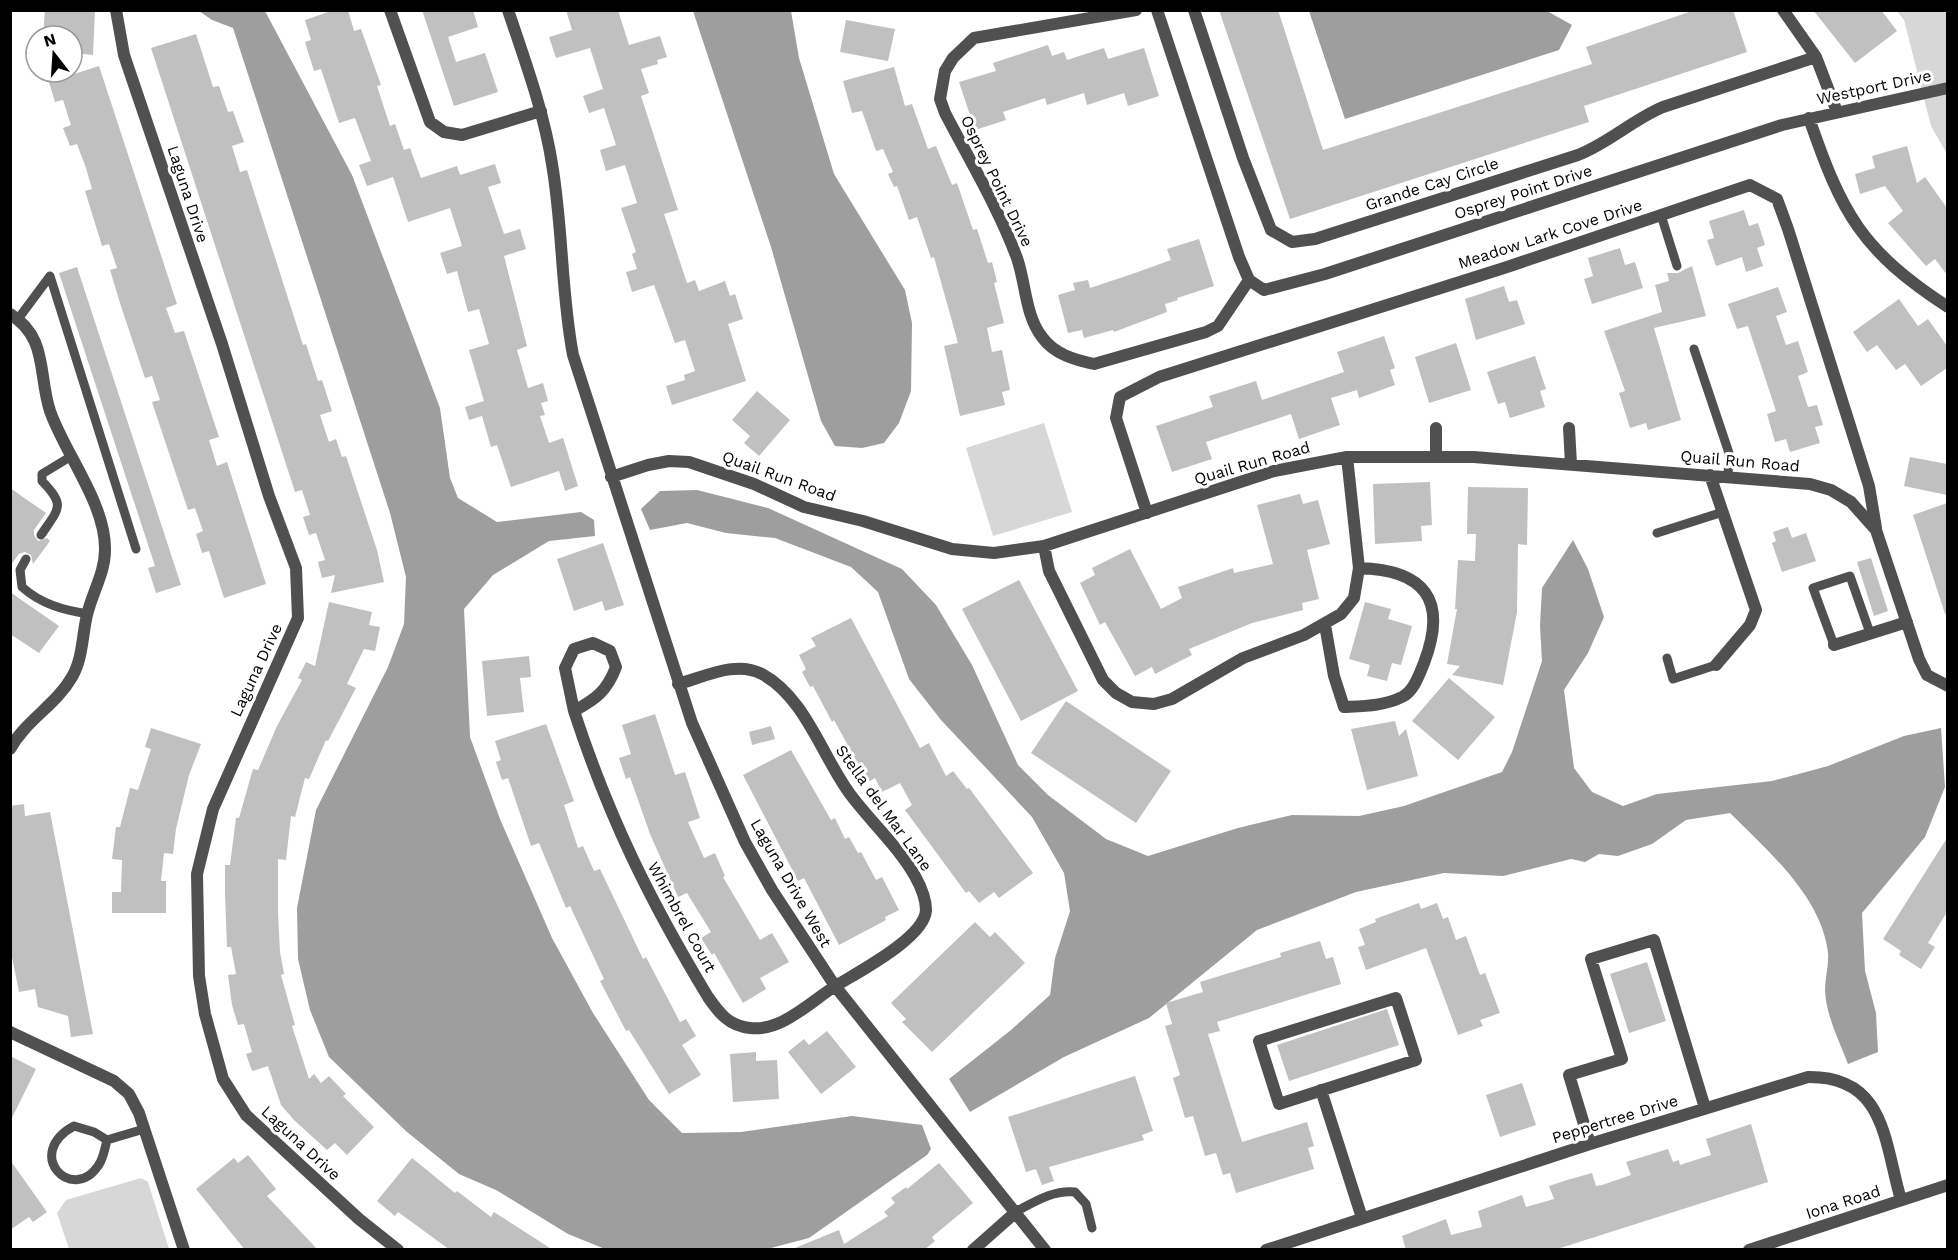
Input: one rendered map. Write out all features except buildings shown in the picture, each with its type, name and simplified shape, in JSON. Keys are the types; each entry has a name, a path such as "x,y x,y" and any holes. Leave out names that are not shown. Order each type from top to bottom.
{"street":[{"name":"Laguna Drive","path":"116,10 124,55 222,344 266,486 296,568 298,585 298,618 213,809 197,874 199,976 205,1014 223,1079 246,1115 359,1219 398,1250"},
{"path":"390,10 430,122 444,132 462,135 541,111"},
{"path":"508,10 541,111 553,166 562,278 573,355 611,477"},
{"name":"Osprey Point Drive","path":"1136,10 974,38 953,58 945,71 940,99 945,113 991,198 1017,258 1032,319 1042,338 1057,351 1075,360 1094,364 1206,332 1218,326 1249,280 1264,290 1325,274 1725,142 1809,118"},
{"path":"1157,10 1239,257 1249,280"},
{"name":"Grande Cay Circle","path":"1194,10 1243,158 1271,230 1292,242 1315,239 1578,155 1613,139 1644,115 1663,107 1816,57"},
{"path":"1783,10 1816,57 1837,112"},
{"name":"Westport Drive","path":"1809,118 1947,88"},
{"path":"1809,118 1836,194 1856,226 1887,262 1947,307"},
{"name":"Meadow Lark Cove Drive","path":"1147,513 1116,418 1120,397 1159,377 1750,185 1777,199 1869,486 1876,530"},
{"path":"10,749 20,732 62,693 74,675 81,654 87,614 103,571 105,549 103,529 96,509 47,403 35,339 26,324 14,317"},
{"path":"1436,428 1436,456"},
{"path":"1569,428 1571,464"},
{"name":"Quail Run Road","path":"611,477 648,465 669,461 689,462 754,484 804,507 862,521 952,549 994,553 1044,546 1294,465 1347,457 1436,456 1794,481 1831,490 1851,502 1876,530 1919,659 1927,675 1947,686"},
{"path":"1044,546 1048,571 1092,662 1116,693 1132,702 1154,704 1172,699 1243,658 1325,625 1341,614 1354,598 1359,568 1347,457"},
{"path":"1710,475 1756,610 1750,625 1716,665"},
{"name":"Laguna Drive West","path":"611,477 678,684 715,780 745,842 796,930 835,986 961,1148 1017,1211 1045,1250"},
{"path":"1325,625 1334,676 1344,707 1384,704 1405,696 1417,681 1431,643 1434,620 1430,601 1419,584 1399,573 1359,568"},
{"path":"1834,645 1907,622"},
{"name":"Whimbrel Court","path":"574,711 598,698 609,684 616,667 610,651 593,643 574,649 565,668 574,711 595,775 641,879 675,943 720,1014 734,1025 752,1029 770,1026 807,1006 835,986"},
{"name":"Stella del Mar Lane","path":"678,684 734,668 760,673 774,682 802,716 848,792 915,876 926,910 923,921 915,932 862,971 835,986"},
{"path":"1590,1144 1569,1075 1623,1059 1592,959 1654,940 1705,1108"},
{"path":"1396,998 1416,1060 1321,1090 1279,1104 1259,1041 1396,998"},
{"path":"10,1032 114,1081 129,1094 144,1128 184,1250"},
{"name":"Peppertree Drive","path":"1266,1250 1590,1144 1808,1077 1830,1077 1850,1084 1872,1103 1884,1127 1888,1155 1901,1200"},
{"path":"1321,1090 1362,1218"},
{"name":"Iona Road","path":"1749,1250 1947,1185"},
{"path":"973,1250 1017,1211"}],"lane":[{"path":"1661,215 1677,266"},
{"path":"14,317 50,276 136,549"},
{"path":"1694,349 1729,453 1728,476"},
{"path":"41,535 58,508 59,502 42,481 42,474 70,457"},
{"path":"1657,533 1723,512"},
{"path":"26,559 20,570 19,580 27,591 62,609 87,614"},
{"path":"1834,645 1813,588 1850,576 1870,633"},
{"path":"1667,658 1673,679 1716,665"},
{"path":"107,1140 99,1166 86,1179 72,1181 59,1174 52,1164 51,1149 59,1134 74,1126 94,1132 107,1140 144,1128"},
{"path":"1017,1211 1043,1197 1063,1191 1075,1192 1086,1204 1092,1228"}],"shaded area":[{"path":"199,11 265,11 352,175 440,408 450,478 458,498 497,522 581,512 594,520 595,536 549,541 493,575 464,609 470,737 500,819 552,938 593,1013 649,1100 682,1133 741,1132 852,1116 922,1125 931,1149 927,1155 809,1238 767,1249 605,1249 568,1234 496,1190 459,1174 407,1132 329,1057 310,1010 298,959 297,908 316,810 388,667 404,624 406,577 390,513 233,28 212,20"},
{"path":"693,11 791,11 799,58 834,174 905,290 912,323 911,391 899,423 884,443 862,448 835,446 821,421 771,247"},
{"path":"1309,11 1547,11 1572,25 1559,50 1345,119"},
{"path":"1897,11 1947,11 1947,154 1931,126 1904,20"},
{"path":"1044,423 1072,512 993,536 966,448"},
{"path":"697,490 768,508 902,569 936,605 972,665 1018,765 1048,795 1106,839 1148,856 1238,828 1292,815 1359,816 1404,806 1502,772 1512,752 1542,661 1540,626 1542,588 1573,540 1588,569 1604,617 1588,653 1564,690 1574,768 1592,792 1623,806 1657,794 1772,781 1828,766 1904,736 1941,728 1945,787 1925,837 1862,913 1865,971 1876,1013 1878,1052 1848,1064 1826,1000 1828,953 1824,932 1804,894 1791,876 1730,813 1686,820 1652,844 1618,856 1599,854 1585,862 1571,859 1503,876 1444,873 1356,892 1257,930 1149,1018 1064,1057 970,1112 949,1079 1011,1030 1050,995 1055,958 1070,911 1064,873 1032,817 941,720 909,679 878,592 851,567 775,538 726,533 687,523 650,530 641,509 660,491"},
{"path":"141,1178 148,1182 169,1249 69,1249 57,1213 66,1200"}]}
